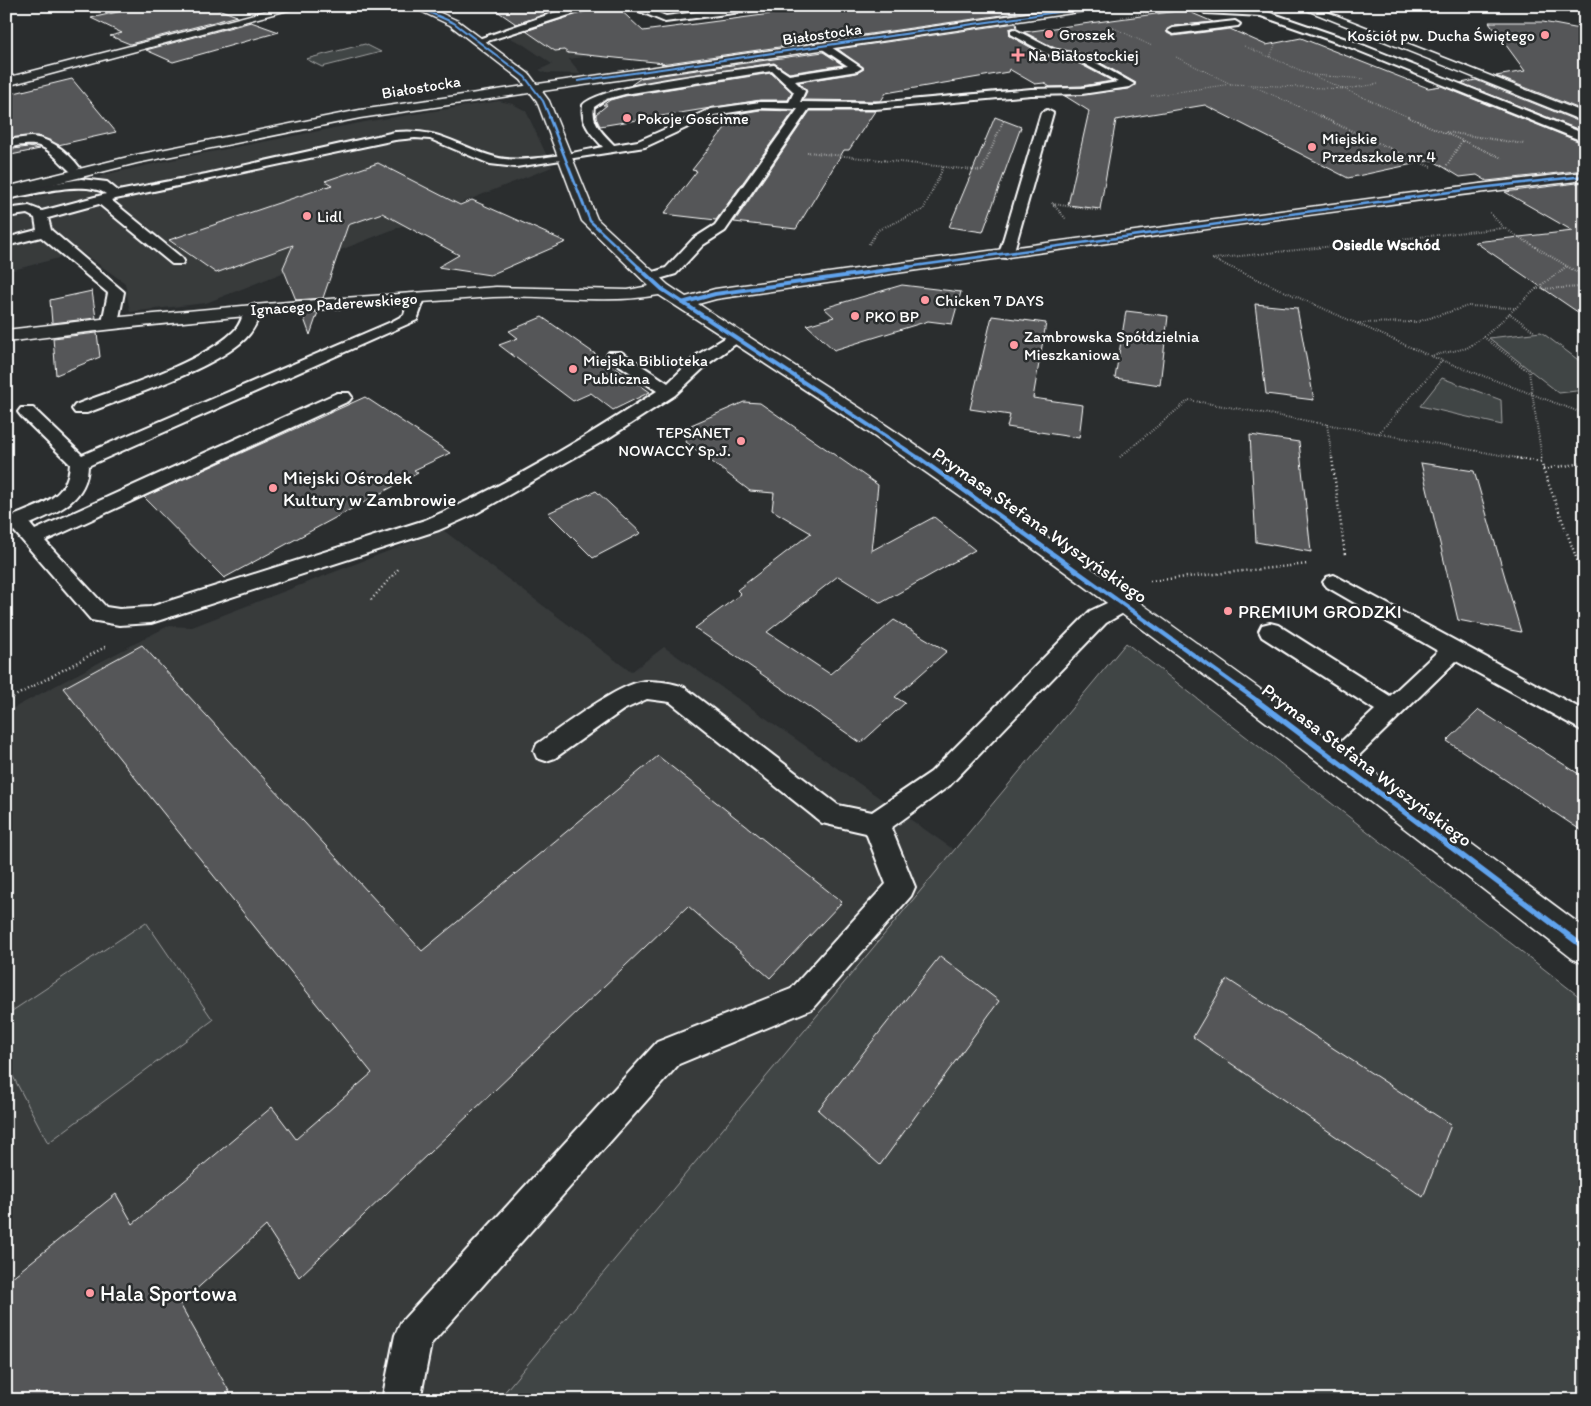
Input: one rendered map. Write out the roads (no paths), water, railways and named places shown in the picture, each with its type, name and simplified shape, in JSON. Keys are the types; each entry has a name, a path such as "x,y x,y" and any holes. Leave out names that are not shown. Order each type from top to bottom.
{"street":[{"path":"6,82 298,6"},
{"path":"415,6 454,23 525,77 534,87"},
{"name":"Białostocka","path":"6,184 74,168 136,159 342,117 534,87 1099,6"},
{"path":"1302,6 1348,22 1585,118"},
{"path":"1311,6 1324,13"},
{"name":"Prymasa Stefana Wyszyńskiego","path":"534,87 565,157 590,221 656,284 682,303 898,443 1133,592 1338,760 1585,948"},
{"name":"Białostocka","path":"6,194 136,159"},
{"path":"682,303 715,294 1470,189 1585,176"},
{"name":"Ignacego Paderewskiego","path":"6,336 110,323 253,309 417,298 535,291 628,295 656,284"}],"lane":[{"path":"478,41 556,15 594,6"},
{"path":"631,6 665,19 764,6"},
{"path":"1208,11 1262,12 1585,138"},
{"path":"1265,26 1321,28 1348,22"},
{"path":"1173,31 1228,23 1246,24"},
{"path":"6,213 28,210 41,216 116,195 206,178 394,136 415,134 432,136 494,161 516,163 641,144 711,112 760,105 875,106 1024,92 1082,90 1129,84 1080,58 1051,52 1014,32"},
{"path":"786,79 857,68 825,46"},
{"path":"611,149 587,121 586,114 589,105 602,97 624,91 774,68 800,91 799,105 777,149 720,228 698,242 656,284"},
{"path":"1006,254 1047,113"},
{"path":"6,144 36,139 47,142 74,168"},
{"path":"6,194 81,183 102,185 116,195"},
{"path":"101,199 177,261"},
{"path":"41,216 44,232 116,292 110,323"},
{"path":"6,242 44,232"},
{"path":"79,463 397,325 411,317 417,298"},
{"path":"81,409 211,356 239,336 249,324 253,309"},
{"path":"12,525 32,539 99,614 119,617 151,615 432,525 470,509 601,435 669,391 703,359 736,338"},
{"path":"615,355 669,391"},
{"path":"32,539 343,396"},
{"path":"12,525 47,509 72,492 78,478 79,463 27,412"},
{"path":"1334,582 1585,723"},
{"path":"546,750 614,703 645,690 676,693 831,816 876,824 940,779 1098,617 1133,592"},
{"path":"1270,631 1393,710"},
{"path":"1338,760 1393,710 1454,650"},
{"path":"401,1400 414,1335 668,1053 801,999 901,887 876,824"}],"place":[{"name":"Groszek","path":"1049,34"},
{"name":"Kościół pw. Ducha Świętego","path":"1545,35"},
{"name":"Na Białostockiej","path":"1018,55"},
{"name":"Pokoje Gościnne","path":"627,118"},
{"name":"Miejskie Przedszkole nr 4","path":"1312,147"},
{"name":"Lidl","path":"307,216"},
{"name":"Chicken 7 DAYS","path":"925,300"},
{"name":"PKO BP","path":"855,316"},
{"name":"Zambrowska Spółdzielnia Mieszkaniowa","path":"1014,345"},
{"name":"Miejska Biblioteka Publiczna","path":"573,369"},
{"name":"TEPSANET NOWACCY Sp.J.","path":"741,441"},
{"name":"Miejski Ośrodek Kultury w Zambrowie","path":"273,488"},
{"name":"PREMIUM GRODZKI","path":"1228,611"},
{"name":"Hala Sportowa","path":"90,1293"}],"district":[{"name":"Osiedle Wschód","path":"1386,244"}]}
